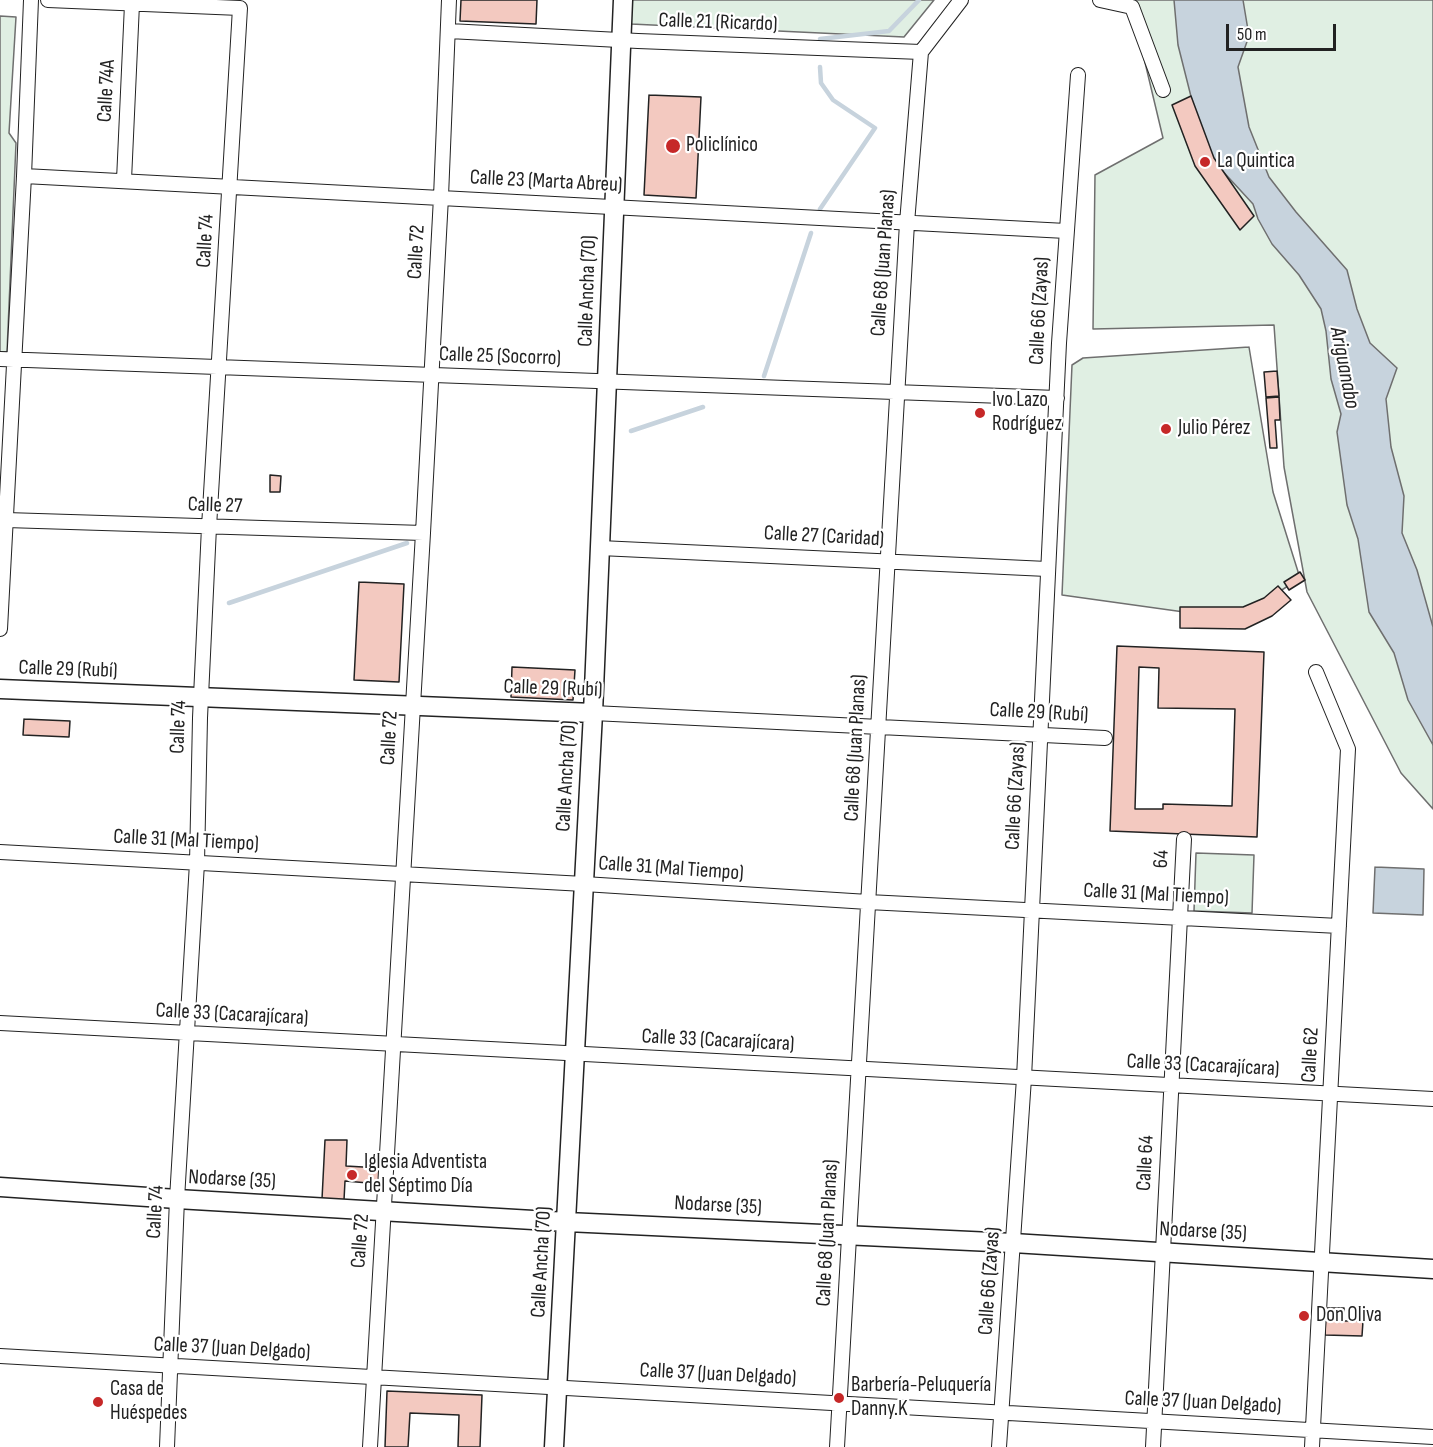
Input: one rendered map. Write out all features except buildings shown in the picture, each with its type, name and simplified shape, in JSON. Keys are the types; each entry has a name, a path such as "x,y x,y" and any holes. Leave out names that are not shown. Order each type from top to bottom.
{"main road":[{"name":"Calle Ancha (70)","path":"554,1447 593,714 623,0"},
{"name":"Calle 29 (Rubí)","path":"0,689 593,714"},
{"name":"Nodarse (35)","path":"0,1187 384,1211 1162,1252 1433,1269"}],"street":[{"path":"0,629 6,520 7,360 24,176 31,0"},
{"path":"48,0 132,4"},
{"name":"Calle 72","path":"370,1447 423,533 449,0"},
{"path":"921,52 961,0"},
{"path":"1100,0 1132,7 1163,90"},
{"name":"Calle 74","path":"132,4 240,8 209,526 201,698 197,863 177,1199 167,1447"},
{"name":"Calle 74A","path":"124,180 132,4"},
{"name":"Calle 21 (Ricardo)","path":"449,30 621,40 921,52"},
{"name":"Calle 68 (Juan Planas)","path":"837,1447 907,223 921,52"},
{"name":"Calle 66 (Zayas)","path":"999,1447 1024,1078 1047,568 1066,231 1078,75"},
{"name":"Calle 23 (Marta Abreu)","path":"24,176 1066,231"},
{"name":"Calle 25 (Socorro)","path":"7,360 1057,398"},
{"name":"Calle 27","path":"6,520 423,533"},
{"name":"Calle 27 (Caridad)","path":"600,548 1047,568"},
{"name":"Calle 62","path":"1312,1447 1348,749 1316,672"},
{"name":"Calle 29 (Rubí)","path":"593,714 1105,738"},
{"name":"64","path":"1180,917 1184,839"},
{"name":"Calle 31 (Mal Tiempo)","path":"0,852 868,902 1339,926"},
{"name":"Calle 64","path":"1153,1447 1180,917"},
{"name":"Calle 33 (Cacarajícara)","path":"0,1023 1433,1100"},
{"name":"Calle 37 (Juan Delgado)","path":"0,1356 1433,1437"}],"green space":[{"path":"632,0 934,0 904,37 631,24"},
{"path":"1102,0 1433,0 1433,809 1401,773 1307,592 1284,467 1274,325 1093,329 1095,175 1163,138 1132,8"},
{"path":"0,16 16,17 9,133 16,143 7,352 0,352"},
{"name":"Julio Pérez","path":"1249,347 1273,492 1300,578 1250,611 1184,612 1062,595 1072,365 1083,358"},
{"path":"1196,853 1254,855 1252,913 1194,911"}],"water":[{"name":"Ariguanabo","path":"1174,0 1243,0 1249,36 1238,67 1249,127 1269,177 1296,212 1347,270 1357,309 1370,343 1397,368 1386,399 1391,447 1404,496 1402,533 1417,570 1433,627 1433,745 1408,700 1394,653 1369,612 1358,539 1347,505 1337,432 1341,414 1331,379 1326,331 1321,309 1299,275 1272,244 1258,219 1253,204 1205,152 1178,45"},
{"path":"1375,867 1424,869 1423,915 1373,913"}],"waterway":[{"path":"820,39 889,31 919,0"},
{"path":"820,67 821,83 833,100 875,128 820,209"},
{"path":"764,376 811,233"},
{"path":"631,431 703,407"},
{"path":"229,603 407,543"}],"place":[{"name":"Policlínico","path":"673,146"},
{"name":"La Quintica","path":"1205,162"},
{"name":"Ivo Lazo Rodríguez","path":"980,413"},
{"name":"Julio Pérez","path":"1166,429"},
{"name":"Iglesia Adventista del Séptimo Día","path":"352,1175"},
{"name":"Don Oliva","path":"1304,1316"},
{"name":"Barbería-Peluquería Danny.K","path":"839,1398"},
{"name":"Casa de Huéspedes","path":"98,1402"}]}
